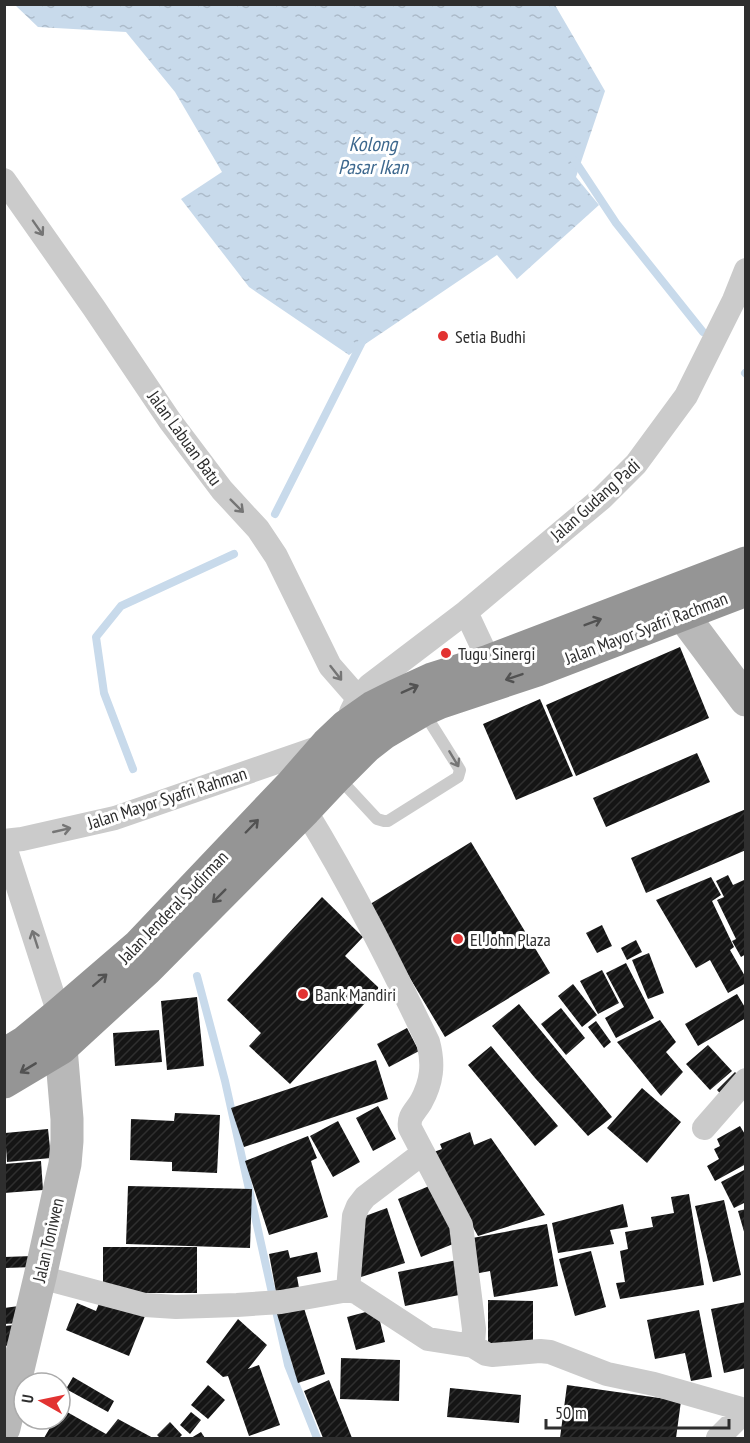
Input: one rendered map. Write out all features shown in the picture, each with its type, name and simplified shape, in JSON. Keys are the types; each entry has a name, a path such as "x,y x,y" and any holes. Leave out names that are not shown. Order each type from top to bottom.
{"highway":[{"name":"Jalan Mayor Syafri Rachman","path":"344,723 395,696 432,680 489,661 746,563"},
{"name":"Jalan Mayor Syafri Rachman","path":"305,810 366,747 384,733 423,710 537,670 746,590"},
{"name":"Jalan Jenderal Sudirman","path":"4,1055 25,1042 138,946 292,784 344,723"},
{"name":"Jalan Jenderal Sudirman","path":"4,1082 61,1048 146,970 305,810"}],"main road":[{"path":"682,614 746,700"},
{"name":"Jalan Toniwen","path":"4,1428 63,1174 67,1119 61,1048"}],"street":[{"name":"Jalan Labuan Batu","path":"4,180 170,421 222,490 258,529 276,556 330,666 344,723"},
{"name":"Jalan Gudang Padi","path":"344,723 370,685 466,612 602,498 636,464 686,396 734,300 746,270"},
{"path":"466,612 489,661"},
{"name":"Jalan Mayor Syafri Rahman","path":"4,843 115,818 344,723"},
{"path":"305,810 338,864 379,940 432,1054 431,1076 409,1123 461,1225 474,1329 473,1346"},
{"path":"4,843 59,1014"},
{"path":"704,1128 746,1080"},
{"path":"348,1290 354,1216 358,1206 365,1197 423,1153"},
{"path":"40,1277 145,1305 176,1307 269,1303 348,1290 356,1292 430,1340 473,1346 492,1355 550,1352 607,1374 654,1384 745,1410 718,1438"}],"lane":[{"path":"337,776 377,819 384,821 388,821 458,777 460,770 423,710"}],"water":[{"name":"Kolong Pasar Ikan","path":"15,5 555,5 605,91 576,177 599,205 517,279 497,255 349,355 249,287 181,199 222,172 175,92 126,32 38,27"}],"building":[{"path":"680,647 709,718 576,776 546,705"},
{"path":"540,699 573,776 516,800 483,724"},
{"path":"697,753 710,782 606,827 593,798"},
{"path":"746,809 746,850 646,893 631,858"},
{"name":"El John Plaza","path":"471,842 550,973 445,1037 367,906"},
{"path":"728,875 733,885 744,880 746,882 746,954 741,957 732,941 736,939 717,900 724,897 716,881"},
{"path":"711,877 721,895 712,901 734,947 730,950 746,978 746,983 728,993 710,960 696,968 656,900"},
{"name":"Bank Mandiri","path":"322,897 363,937 345,956 379,988 290,1084 249,1046 261,1033 227,1000"},
{"path":"602,925 612,946 597,953 586,933"},
{"path":"636,940 642,952 627,960 621,948"},
{"path":"649,953 664,993 648,999 632,960"},
{"path":"626,963 654,1018 616,1038 605,1018 624,1007 606,973"},
{"path":"602,970 619,1003 598,1014 580,981"},
{"path":"573,984 597,1015 582,1027 558,996"},
{"path":"737,994 746,1009 746,1018 698,1046 685,1024"},
{"path":"197,997 204,1066 167,1070 161,1001"},
{"path":"519,1004 612,1117 588,1136 492,1026"},
{"path":"561,1008 585,1038 566,1055 541,1024"},
{"path":"660,1020 676,1042 666,1052 683,1072 661,1096 617,1042"},
{"path":"596,1021 611,1042 604,1048 588,1027"},
{"path":"407,1028 419,1051 389,1067 377,1044"},
{"path":"159,1030 162,1062 115,1066 113,1033"},
{"path":"708,1045 732,1071 710,1090 686,1064"},
{"path":"491,1046 558,1126 535,1146 468,1065"},
{"path":"376,1060 388,1099 244,1147 231,1108"},
{"path":"735,1072 744,1081 726,1100 717,1090"},
{"path":"642,1088 681,1122 647,1163 607,1128"},
{"path":"378,1106 396,1139 373,1151 356,1118"},
{"path":"175,1113 220,1115 217,1173 172,1171 172,1162 130,1160 131,1119 174,1121"},
{"path":"338,1121 360,1162 333,1177 310,1136"},
{"path":"740,1126 746,1136 746,1164 715,1181 707,1166 719,1159 714,1149 720,1146 717,1139"},
{"path":"48,1129 51,1158 7,1162 5,1133"},
{"path":"470,1132 474,1145 491,1138 545,1215 478,1236 431,1153 442,1149 440,1144"},
{"path":"308,1136 317,1158 311,1161 328,1217 269,1235 245,1161"},
{"path":"41,1161 43,1190 4,1193 4,1164"},
{"path":"746,1169 746,1202 734,1208 721,1182"},
{"path":"434,1184 458,1242 421,1257 398,1199"},
{"path":"128,1186 252,1189 250,1248 126,1244"},
{"path":"689,1194 704,1285 620,1299 616,1283 625,1282 620,1251 628,1249 625,1232 653,1227 651,1217 674,1213 671,1197"},
{"path":"724,1200 741,1275 713,1282 695,1206"},
{"path":"623,1204 628,1227 610,1230 614,1244 558,1253 552,1223"},
{"path":"387,1208 405,1263 361,1277 357,1219"},
{"path":"746,1209 746,1235 745,1235 738,1211"},
{"path":"547,1224 558,1286 494,1297 490,1271 474,1274 467,1239"},
{"path":"103,1247 197,1247 197,1293 103,1293"},
{"path":"288,1250 290,1258 317,1252 321,1272 297,1277 300,1293 277,1297 269,1254"},
{"path":"591,1251 606,1307 575,1316 559,1259"},
{"path":"33,1256 34,1267 5,1268 4,1257"},
{"path":"457,1260 464,1294 405,1306 398,1272"},
{"path":"101,1298 145,1316 129,1356 66,1330 77,1303 96,1311"},
{"path":"488,1300 533,1301 533,1346 488,1346"},
{"path":"746,1302 746,1368 724,1373 711,1309"},
{"path":"303,1305 325,1374 298,1383 277,1314"},
{"path":"19,1306 21,1323 4,1324 4,1308"},
{"path":"377,1309 385,1342 356,1350 347,1317"},
{"path":"699,1310 712,1377 691,1381 685,1353 655,1359 647,1320"},
{"path":"238,1319 267,1345 248,1369 259,1365 280,1425 249,1436 228,1376 223,1377 206,1362"},
{"path":"15,1325 16,1345 4,1346 4,1326"},
{"path":"341,1358 400,1360 399,1401 340,1399"},
{"path":"73,1377 114,1401 108,1412 72,1392"},
{"path":"329,1380 352,1438 323,1438 304,1391"},
{"path":"208,1385 225,1400 208,1419 191,1405"},
{"path":"567,1385 681,1401 676,1438 560,1438"},
{"path":"450,1388 521,1395 519,1423 447,1417"},
{"path":"191,1412 201,1420 190,1434 180,1425"},
{"path":"72,1415 106,1434 118,1419 153,1438 44,1438 48,1431 72,1431"},
{"path":"170,1422 182,1435 179,1438 160,1438 157,1435"},
{"path":"201,1432 205,1438 191,1438"}],"waterway":[{"path":"575,161 616,223 703,332"},
{"path":"275,514 364,338"},
{"path":"133,769 104,693 96,637 121,606 234,554"},
{"path":"197,976 225,1081 288,1365 317,1438"}],"place":[{"name":"Setia Budhi","path":"443,336"},
{"name":"Tugu Sinergi","path":"446,653"},
{"name":"El John Plaza","path":"458,939"},
{"name":"Bank Mandiri","path":"303,994"}]}
